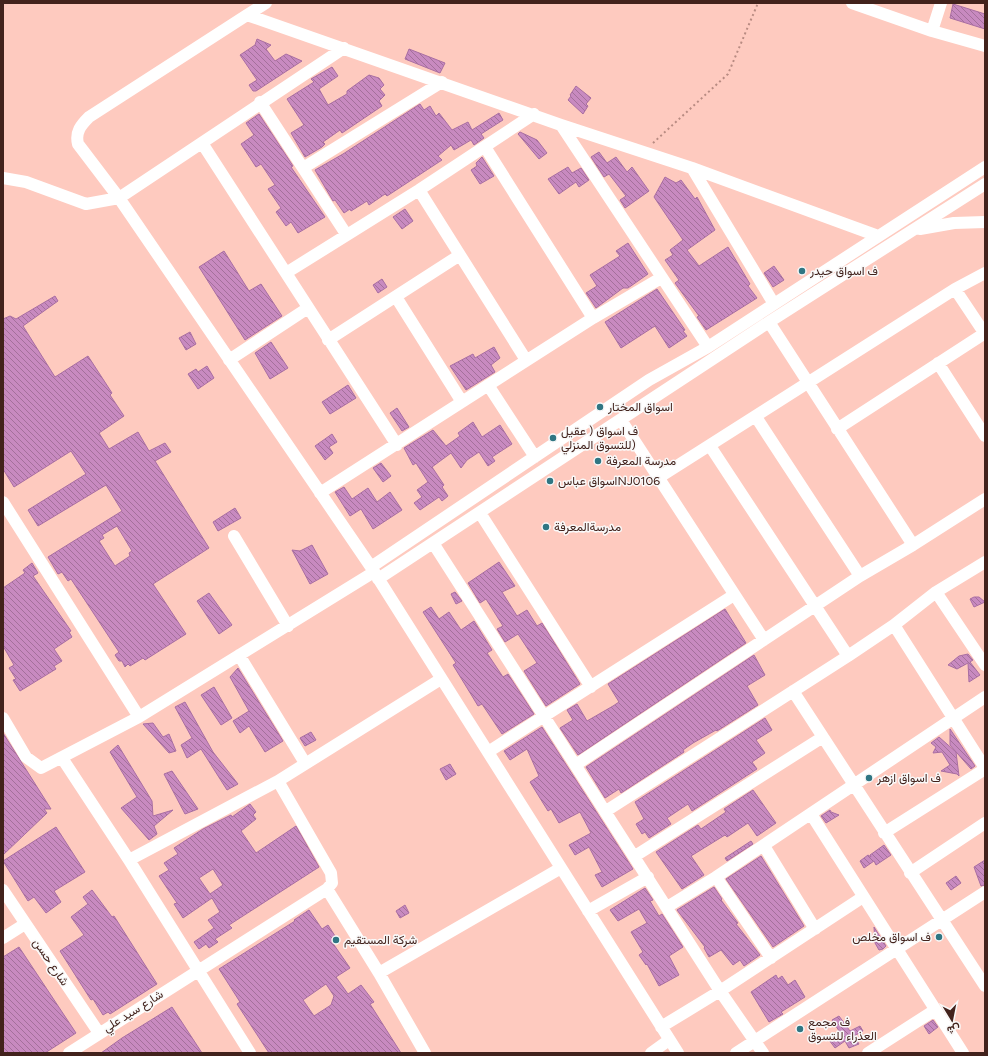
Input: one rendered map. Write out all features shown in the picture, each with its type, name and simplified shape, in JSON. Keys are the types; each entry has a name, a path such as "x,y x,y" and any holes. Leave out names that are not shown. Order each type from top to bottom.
{"street":[{"path":"266,3 102,108 82,124 76,137 78,144 119,198 374,573 678,1053"},
{"path":"852,3 932,31 985,46"},
{"path":"932,31 941,3"},
{"path":"247,15 562,125 692,168 878,236"},
{"path":"3,178 26,182 86,204 119,198 202,143 260,102 344,48"},
{"path":"303,168 442,82"},
{"path":"260,102 346,234"},
{"path":"286,273 346,234 419,190 534,114"},
{"path":"562,125 661,278 708,347"},
{"path":"202,143 396,445"},
{"path":"485,147 593,318"},
{"path":"3,718 26,757 41,768 139,718 374,573 535,457 649,380 708,347 985,167"},
{"path":"692,168 774,304"},
{"path":"374,573 433,543 769,322 985,184"},
{"path":"419,190 526,360"},
{"path":"909,232 931,226 983,224"},
{"path":"328,340 460,255"},
{"path":"658,478 955,289 985,273"},
{"path":"320,493 526,360 661,278"},
{"path":"837,429 938,362 985,333 955,289"},
{"path":"396,297 462,402"},
{"path":"230,360 308,308"},
{"path":"769,322 837,429 914,545"},
{"path":"938,362 985,436"},
{"path":"649,380 660,394"},
{"path":"488,385 535,457"},
{"path":"756,417 860,576"},
{"path":"621,420 764,640"},
{"path":"710,446 848,656"},
{"path":"576,764 860,576 914,545 985,499"},
{"path":"3,502 139,718"},
{"path":"480,513 591,687"},
{"path":"234,536 288,626"},
{"path":"433,543 546,716 720,991 763,1053"},
{"path":"606,811 848,656 894,625 936,592 985,562"},
{"path":"936,592 985,665"},
{"path":"488,752 734,595"},
{"path":"884,833 985,768 894,625"},
{"path":"239,655 306,763"},
{"path":"130,860 278,780 442,679"},
{"path":"793,691 941,921 983,980"},
{"path":"667,907 716,878 853,784 985,697"},
{"path":"635,856 823,737"},
{"path":"62,758 130,860 250,1053"},
{"path":"278,780 331,873 332,883 327,889 379,973 425,1053"},
{"path":"811,814 896,950 963,1053"},
{"path":"910,873 985,823"},
{"path":"764,846 815,929"},
{"path":"379,973 561,868"},
{"path":"588,911 648,877"},
{"path":"716,878 770,958"},
{"name":"شارع سيد علي","path":"69,1053 327,889"},
{"name":"شارع حسن","path":"3,890 99,1033"},
{"path":"736,1053 985,892"},
{"path":"661,1027 720,991 864,897"},
{"path":"3,938 25,924"},
{"path":"868,1053 935,1010"},
{"path":"651,1053 669,1040"}],"path":[{"path":"643,152 728,74 758,3"}],"building":[{"path":"953,4 985,14 985,29 950,18"},
{"path":"257,39 271,45 266,49 275,61 286,54 302,61 256,91 253,91 249,85 257,80 240,55 255,45"},
{"path":"409,49 445,63 440,73 405,59"},
{"path":"332,67 338,76 319,89 328,105 347,94 347,91 369,75 379,78 384,85 380,89 385,95 379,101 382,106 342,133 340,130 323,142 325,144 322,147 305,157 291,133 304,125 287,99 314,82 311,79"},
{"path":"576,86 591,98 586,104 588,106 583,114 568,100"},
{"path":"420,104 424,110 430,106 436,116 439,113 452,130 468,122 472,130 499,113 503,120 481,134 484,138 474,145 471,140 454,150 451,145 438,156 442,160 387,196 385,194 369,205 367,201 351,211 350,209 344,213 335,200 333,201 315,170 343,154"},
{"path":"259,114 293,166 291,167 325,217 298,233 291,222 286,226 276,212 281,208 268,189 275,185 261,164 256,167 241,144 254,135 246,123"},
{"path":"520,132 537,140 547,153 539,159 518,134"},
{"path":"599,152 607,163 616,157 627,172 632,167 649,191 625,208 620,200 626,196 609,174 604,177 591,157"},
{"path":"482,157 494,176 480,184 471,170 477,166 476,163"},
{"path":"568,167 572,173 581,168 589,180 579,187 576,182 559,194 548,179"},
{"path":"665,177 676,183 681,180 695,199 697,197 715,230 687,250 699,266 728,247 750,284 748,286 757,298 706,330 697,317 699,316 675,283 679,280 665,260 673,255 670,250 683,240 654,197"},
{"path":"405,209 413,221 402,229 393,217"},
{"path":"628,243 648,274 628,288 623,288 596,308 586,293 597,286 590,275 620,256 616,251"},
{"path":"224,251 249,291 261,284 282,316 245,340 199,267"},
{"path":"774,266 784,280 773,287 764,273"},
{"path":"382,279 387,287 378,293 373,285"},
{"path":"657,289 685,330 683,331 687,336 669,348 655,326 621,348 605,322"},
{"path":"55,296 58,301 23,326 55,377 88,356 112,393 110,395 124,416 99,433 109,449 138,432 149,451 165,443 171,452 155,461 209,548 153,584 186,634 145,660 143,658 130,666 128,664 125,667 122,661 119,661 115,655 119,652 71,579 68,581 62,572 58,574 48,557 122,511 106,485 38,526 28,510 86,474 71,451 14,487 3,469 3,319 10,316 16,319","holes":["117,526 132,551 129,553 130,556 115,566 99,541 104,538 102,535"]},
{"path":"190,332 196,344 186,350 179,338"},
{"path":"271,342 288,368 270,379 255,353"},
{"path":"494,347 500,358 491,365 495,372 466,390 450,366 473,354 475,358"},
{"path":"207,366 214,378 198,389 188,374 196,369 198,372"},
{"path":"348,385 356,398 330,414 322,402"},
{"path":"397,408 409,427 402,431 390,413"},
{"path":"473,422 482,437 500,425 512,444 492,457 495,461 488,466 479,452 467,460 461,468 451,453 432,467 444,485 442,487 448,496 442,501 439,497 420,510 414,503 422,497 417,490 428,482 416,463 413,465 404,448 433,430 446,446 460,436 458,433"},
{"path":"332,434 337,442 329,447 333,453 325,460 315,446"},
{"path":"381,463 391,476 383,482 373,468"},
{"path":"344,487 352,499 368,488 377,502 390,492 402,510 373,529 361,509 350,516 335,492"},
{"path":"235,508 241,518 218,531 213,522"},
{"path":"312,545 328,574 310,584 292,550 300,551"},
{"path":"499,562 515,586 502,592 517,616 527,610 537,626 542,623 580,684 546,706 524,671 537,663 518,634 505,642 497,629 503,626 486,599 480,603 468,583"},
{"path":"32,563 38,573 33,576 71,631 69,632 72,637 54,649 62,661 54,666 56,669 20,691 13,680 16,679 9,668 14,665 3,646 3,588 25,573 23,570"},
{"path":"455,592 462,601 456,604 451,594"},
{"path":"209,593 232,625 219,634 197,601"},
{"path":"979,597 985,602 974,607 970,599"},
{"path":"431,607 439,619 449,612 461,630 474,621 492,650 487,653 503,677 508,674 534,714 502,734 482,704 478,706 453,665 456,663 423,612"},
{"path":"725,609 746,643 578,755 560,728 573,720 567,710 577,704 587,721 613,706 619,702 608,684"},
{"path":"968,654 973,660 970,662 980,675 969,682 968,663 957,669 948,665 959,656"},
{"path":"754,655 765,675 747,686 758,705 717,731 716,730 693,743 683,750 684,752 621,793 619,789 605,798 586,767"},
{"path":"238,668 283,741 265,752 249,726 240,733 233,721 249,711 230,677"},
{"path":"214,687 232,718 221,725 201,695"},
{"path":"185,702 213,752 238,784 227,790 201,749 187,758 181,745 192,738 175,707"},
{"path":"765,718 772,730 756,740 765,753 752,762 757,769 692,811 688,804 667,818 671,824 649,838 645,832 642,834 636,824 644,819 635,802"},
{"path":"153,723 163,737 169,734 176,751 169,753 143,724"},
{"path":"542,727 633,869 602,887 595,875 602,872 589,847 575,855 569,845 591,833 580,812 559,823 551,809 548,811 530,782 539,776 527,749 510,760 504,751"},
{"path":"950,729 975,766 971,769 950,745"},
{"path":"311,732 316,740 305,746 300,738"},
{"path":"3,733 51,809 44,809 47,813 3,855"},
{"path":"939,737 956,752 959,776 957,774 941,771 950,765 942,752 933,753 936,747 931,743"},
{"path":"118,745 152,801 153,816 173,810 154,826 157,834 149,840 121,808 137,797 110,752"},
{"path":"450,764 456,774 446,780 440,769"},
{"path":"172,771 198,809 185,814 164,774"},
{"path":"753,790 776,823 757,836 748,823 727,837 725,835 691,856 704,875 682,889 656,852 698,825 701,829 726,812 724,809"},
{"path":"250,804 256,812 253,815 256,819 241,831 256,853 296,826 319,867 229,925 232,928 215,939 218,942 209,948 206,944 199,949 194,942 214,928 208,920 220,912 212,898 183,918 174,904 177,903 159,876 169,870 164,863 178,854 174,848 203,829 231,815 232,817","holes":["213,869 223,885 210,894 199,878"]},
{"path":"830,810 831,812 839,815 826,823 821,816"},
{"path":"56,827 85,872 54,891 61,902 46,913 34,897 28,901 3,861"},
{"path":"751,841 753,844 727,861 725,858"},
{"path":"884,845 891,855 876,865 874,861 864,868 860,861 868,855 871,857 870,855"},
{"path":"761,856 804,926 773,947 726,879"},
{"path":"985,860 985,885 981,886 974,867"},
{"path":"956,876 961,883 951,890 946,883"},
{"path":"714,887 722,899 721,900 738,923 736,924 760,955 744,966 740,960 733,965 721,950 709,957 704,948 705,947 677,910"},
{"path":"645,888 653,900 650,901 659,916 662,914 683,947 669,956 679,975 659,986 647,964 646,965 639,955 643,952 631,932 647,923 639,909 618,921 610,910"},
{"path":"92,890 112,917 114,916 157,984 110,1014 108,1012 103,1015 93,999 91,1000 60,951 84,935 71,917 88,904 83,897"},
{"path":"405,905 409,913 400,918 396,911"},
{"path":"309,910 322,929 328,925 337,939 332,942 350,968 336,977 348,994 361,985 374,1002 370,1004 401,1053 269,1053 237,1004 240,1002 219,969 295,921 294,920","holes":["326,984 334,996 331,1005 314,1016 303,1000"]},
{"path":"874,927 886,946 883,949 879,950 875,943"},
{"path":"19,947 76,1033 45,1053 3,1053 3,957"},
{"path":"776,975 778,979 782,976 788,985 795,980 805,997 781,1012 783,1014 769,1022 751,992"},
{"path":"172,1007 202,1053 101,1053 122,1038"},
{"path":"839,1016 850,1031 860,1026 863,1031 854,1036 859,1044 849,1048 845,1041 835,1048 829,1040 841,1034 832,1020"},
{"path":"933,1020 938,1027 929,1034 924,1026"}],"place":[{"name":"ف اسواق حيدر","path":"802,271"},
{"name":"اسواق المختار","path":"600,407"},
{"name":"ف اسواق ( عقيل للتسوق المنزلي)","path":"553,438"},
{"name":"مدرسة المعرفة","path":"598,461"},
{"name":"اسواق عباسNJ0106","path":"550,481"},
{"name":"مدرسةالمعرفة","path":"546,527"},
{"name":"ف اسواق ازهر","path":"869,778"},
{"name":"ف اسواق مخلص","path":"939,937"},
{"name":"شركة المستقيم","path":"336,940"},
{"name":"ف مجمع العذراء للتسوق","path":"800,1029"}]}
